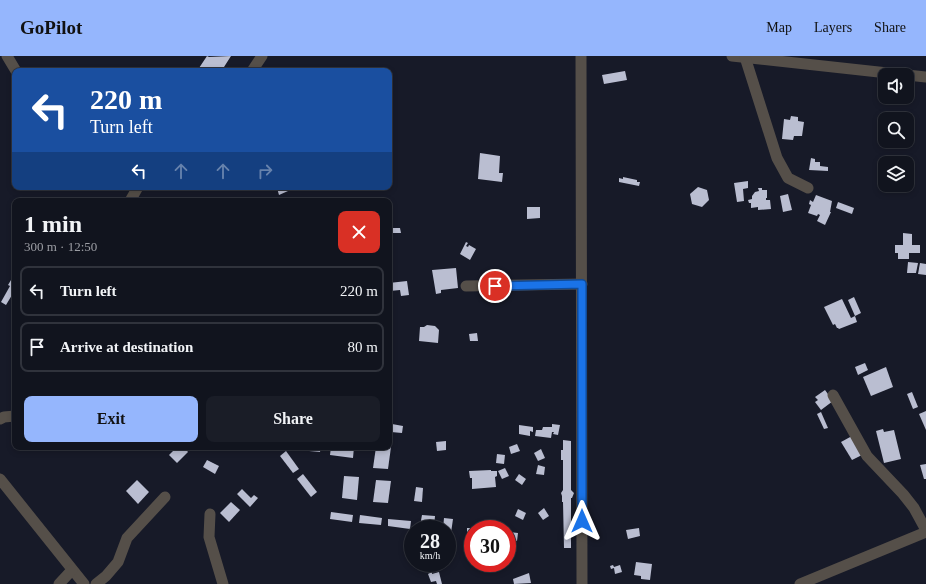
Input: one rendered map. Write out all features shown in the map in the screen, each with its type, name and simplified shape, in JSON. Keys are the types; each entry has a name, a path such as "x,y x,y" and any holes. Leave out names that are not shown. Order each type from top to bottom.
{"street":[{"path":"7,56 14,68"},
{"path":"254,68 262,56"},
{"path":"581,56 582,584"},
{"path":"732,56 878,72"},
{"path":"745,57 776,158 788,178 808,188"},
{"path":"914,76 926,77"},
{"path":"466,286 582,284"},
{"path":"800,584 926,531 914,508 903,494 867,456 833,395"},
{"path":"0,419 12,416"},
{"path":"0,479 84,584"},
{"path":"96,584 106,576 118,562 127,538 164,497"},
{"path":"210,514 209,537 223,584"},
{"path":"59,584 72,570"}],"building":[{"path":"207,56 231,56 224,67 226,68 199,68"},
{"path":"625,71 627,80 604,84 602,75"},
{"path":"791,116 798,117 798,121 804,122 802,136 794,136 793,140 782,139 784,119 790,120"},
{"path":"480,153 500,156 499,173 503,173 502,182 478,179"},
{"path":"811,158 815,159 815,162 820,162 820,166 828,167 828,171 809,170"},
{"path":"623,177 637,180 637,182 640,182 639,186 619,182 619,178 623,179"},
{"path":"748,181 748,188 743,189 744,201 737,202 734,183"},
{"path":"698,187 707,190 709,200 702,207 692,204 690,194"},
{"path":"758,188 767,190 766,200 770,200 771,209 758,210 758,207 751,208 751,203 749,203 748,200 752,199 755,192 759,191"},
{"path":"278,190 288,190 288,191 279,195"},
{"path":"788,194 792,210 783,212 780,196"},
{"path":"816,195 832,201 831,212 825,225 817,221 820,215 818,214 817,216 808,213 811,205 809,204 810,200 813,202"},
{"path":"838,202 854,208 852,214 836,208"},
{"path":"527,207 540,207 540,218 527,219"},
{"path":"392,228 400,228 401,233 392,233"},
{"path":"903,233 912,234 912,245 920,245 920,253 909,253 909,259 898,259 898,253 895,253 895,245 903,245"},
{"path":"466,242 468,243 466,246 468,247 469,245 476,249 470,260 460,254"},
{"path":"908,262 918,263 916,273 907,273"},
{"path":"920,263 926,264 926,275 918,274"},
{"path":"456,268 458,288 441,290 441,293 436,294 432,270"},
{"path":"11,280 12,281 12,295 6,305 1,302 10,286 8,285"},
{"path":"407,281 409,295 401,296 400,290 392,291 392,283"},
{"path":"854,297 861,313 855,316 848,300"},
{"path":"842,299 851,318 855,316 857,322 839,329 835,324 833,325 824,307"},
{"path":"427,325 435,326 439,330 438,343 419,341 420,327"},
{"path":"477,333 478,341 470,341 469,334"},
{"path":"865,363 868,370 858,375 855,367"},
{"path":"886,367 893,387 871,396 863,377"},
{"path":"825,390 833,401 821,410 815,402 818,400 815,397"},
{"path":"912,392 918,407 913,409 907,394"},
{"path":"926,411 926,430 919,414"},
{"path":"821,412 828,428 824,429 817,414"},
{"path":"392,424 403,426 402,433 392,432"},
{"path":"552,424 560,425 558,435 553,434 554,432 552,432 551,438 535,436 536,430 542,430 543,427 552,427"},
{"path":"519,425 533,427 533,432 530,431 530,436 519,434"},
{"path":"883,429 884,432 894,430 901,459 884,463 876,431"},
{"path":"852,436 862,455 852,460 841,442"},
{"path":"563,440 571,441 571,490 574,493 571,498 571,548 564,548 563,502 561,493 563,490 563,460 561,460 561,450 563,450"},
{"path":"446,441 446,450 437,451 436,442"},
{"path":"517,444 520,451 511,454 509,447"},
{"path":"541,449 545,458 538,461 534,453"},
{"path":"174,450 186,450 188,452 177,463 169,455"},
{"path":"298,450 320,450 320,452"},
{"path":"331,450 354,450 353,458 330,455"},
{"path":"376,450 391,450 388,469 373,468"},
{"path":"286,451 299,469 293,473 280,456"},
{"path":"497,454 505,455 504,464 496,463"},
{"path":"207,460 219,466 215,474 203,467"},
{"path":"926,464 926,479 924,479 920,465"},
{"path":"538,465 545,467 544,475 536,474"},
{"path":"505,468 509,476 502,479 498,471"},
{"path":"469,471 497,471 497,476 495,477 496,487 472,489 472,478 470,478"},
{"path":"303,474 317,492 311,497 297,479"},
{"path":"519,474 526,479 522,485 515,480"},
{"path":"344,476 359,477 357,500 342,498"},
{"path":"137,480 149,492 138,504 126,491"},
{"path":"376,480 391,481 388,503 373,502"},
{"path":"416,487 423,488 422,502 414,501"},
{"path":"242,489 251,498 254,495 258,498 250,507 237,494"},
{"path":"231,502 240,510 229,522 220,513"},
{"path":"544,508 549,516 543,520 538,513"},
{"path":"518,509 526,513 523,520 515,516"},
{"path":"331,512 353,515 352,522 330,519"},
{"path":"360,515 382,518 381,525 359,523"},
{"path":"422,515 435,516 435,520 421,520"},
{"path":"444,518 453,519 453,520 444,520"},
{"path":"388,519 404,520 404,528 388,526"},
{"path":"639,528 640,536 628,539 626,530"},
{"path":"516,533 518,533 516,541"},
{"path":"636,562 652,564 650,580 641,579 641,576 634,575"},
{"path":"613,565 614,567 620,565 622,572 615,574 614,568 611,569 610,566"},
{"path":"432,572 432,574 439,572 442,584 437,584 436,581 431,582 428,574"},
{"path":"529,573 531,583 514,584 513,579"}],"route":[{"path":"495,286 582,284 582,521"}]}
